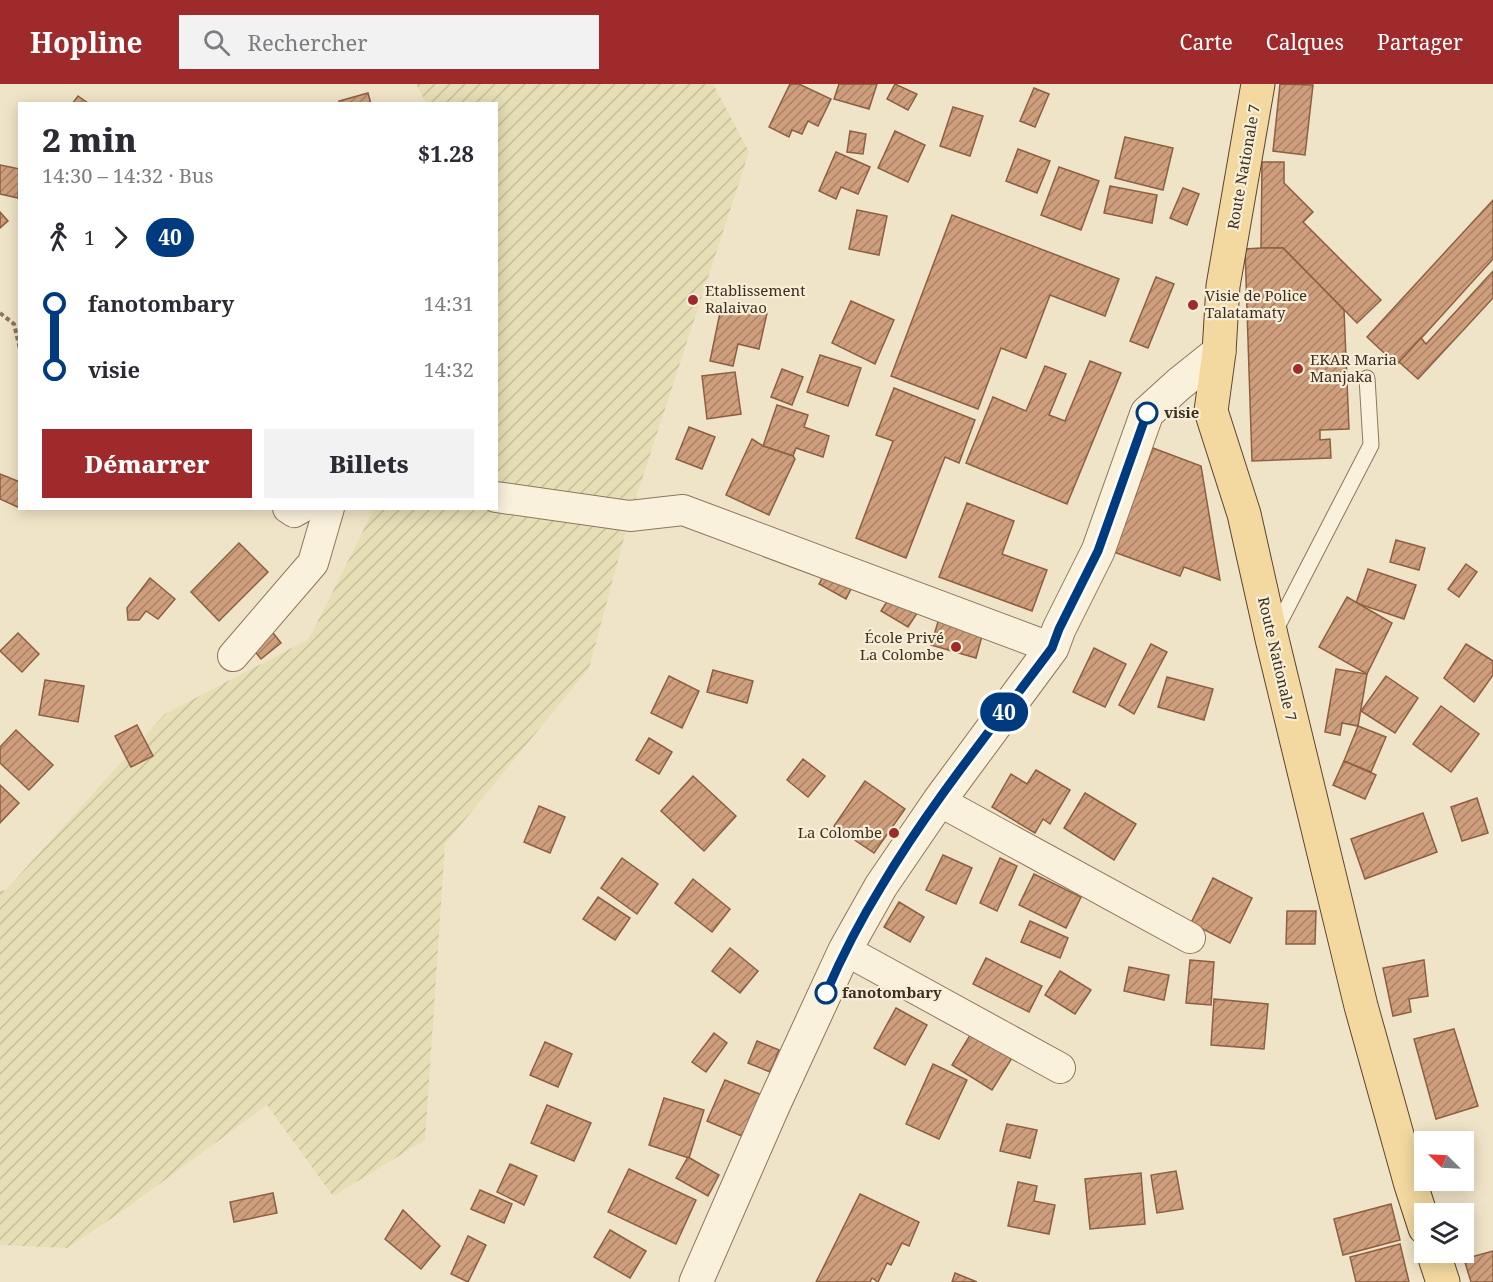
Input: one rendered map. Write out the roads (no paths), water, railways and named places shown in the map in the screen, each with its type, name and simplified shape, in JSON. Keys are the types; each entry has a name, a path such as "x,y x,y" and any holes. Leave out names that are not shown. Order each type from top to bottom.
{"main road":[{"name":"Route Nationale 7","path":"1258,84 1223,286 1219,352 1211,411 1244,514 1361,1006 1417,1203"},
{"path":"1437,1263 1443,1282"}],"street":[{"path":"696,1282 845,950 881,886 939,801 1052,648 1059,629 1098,551 1147,413 1219,352"},
{"path":"498,497 630,516 683,510 1052,648"},
{"path":"233,656 313,563 328,510"},
{"path":"939,801 1190,938"},
{"path":"845,950 1060,1068"}],"lane":[{"path":"1272,639 1371,445 1367,378"}],"place":[{"name":"Etablissement Ralaivao","path":"693,300"},
{"name":"Visie de Police Talatamaty","path":"1193,305"},
{"name":"EKAR Maria Manjaka","path":"1298,369"},
{"name":"visie","path":"1147,413"},
{"name":"École Privé La Colombe","path":"956,647"},
{"name":"La Colombe","path":"894,833"},
{"name":"fanotombary","path":"826,993"}]}
